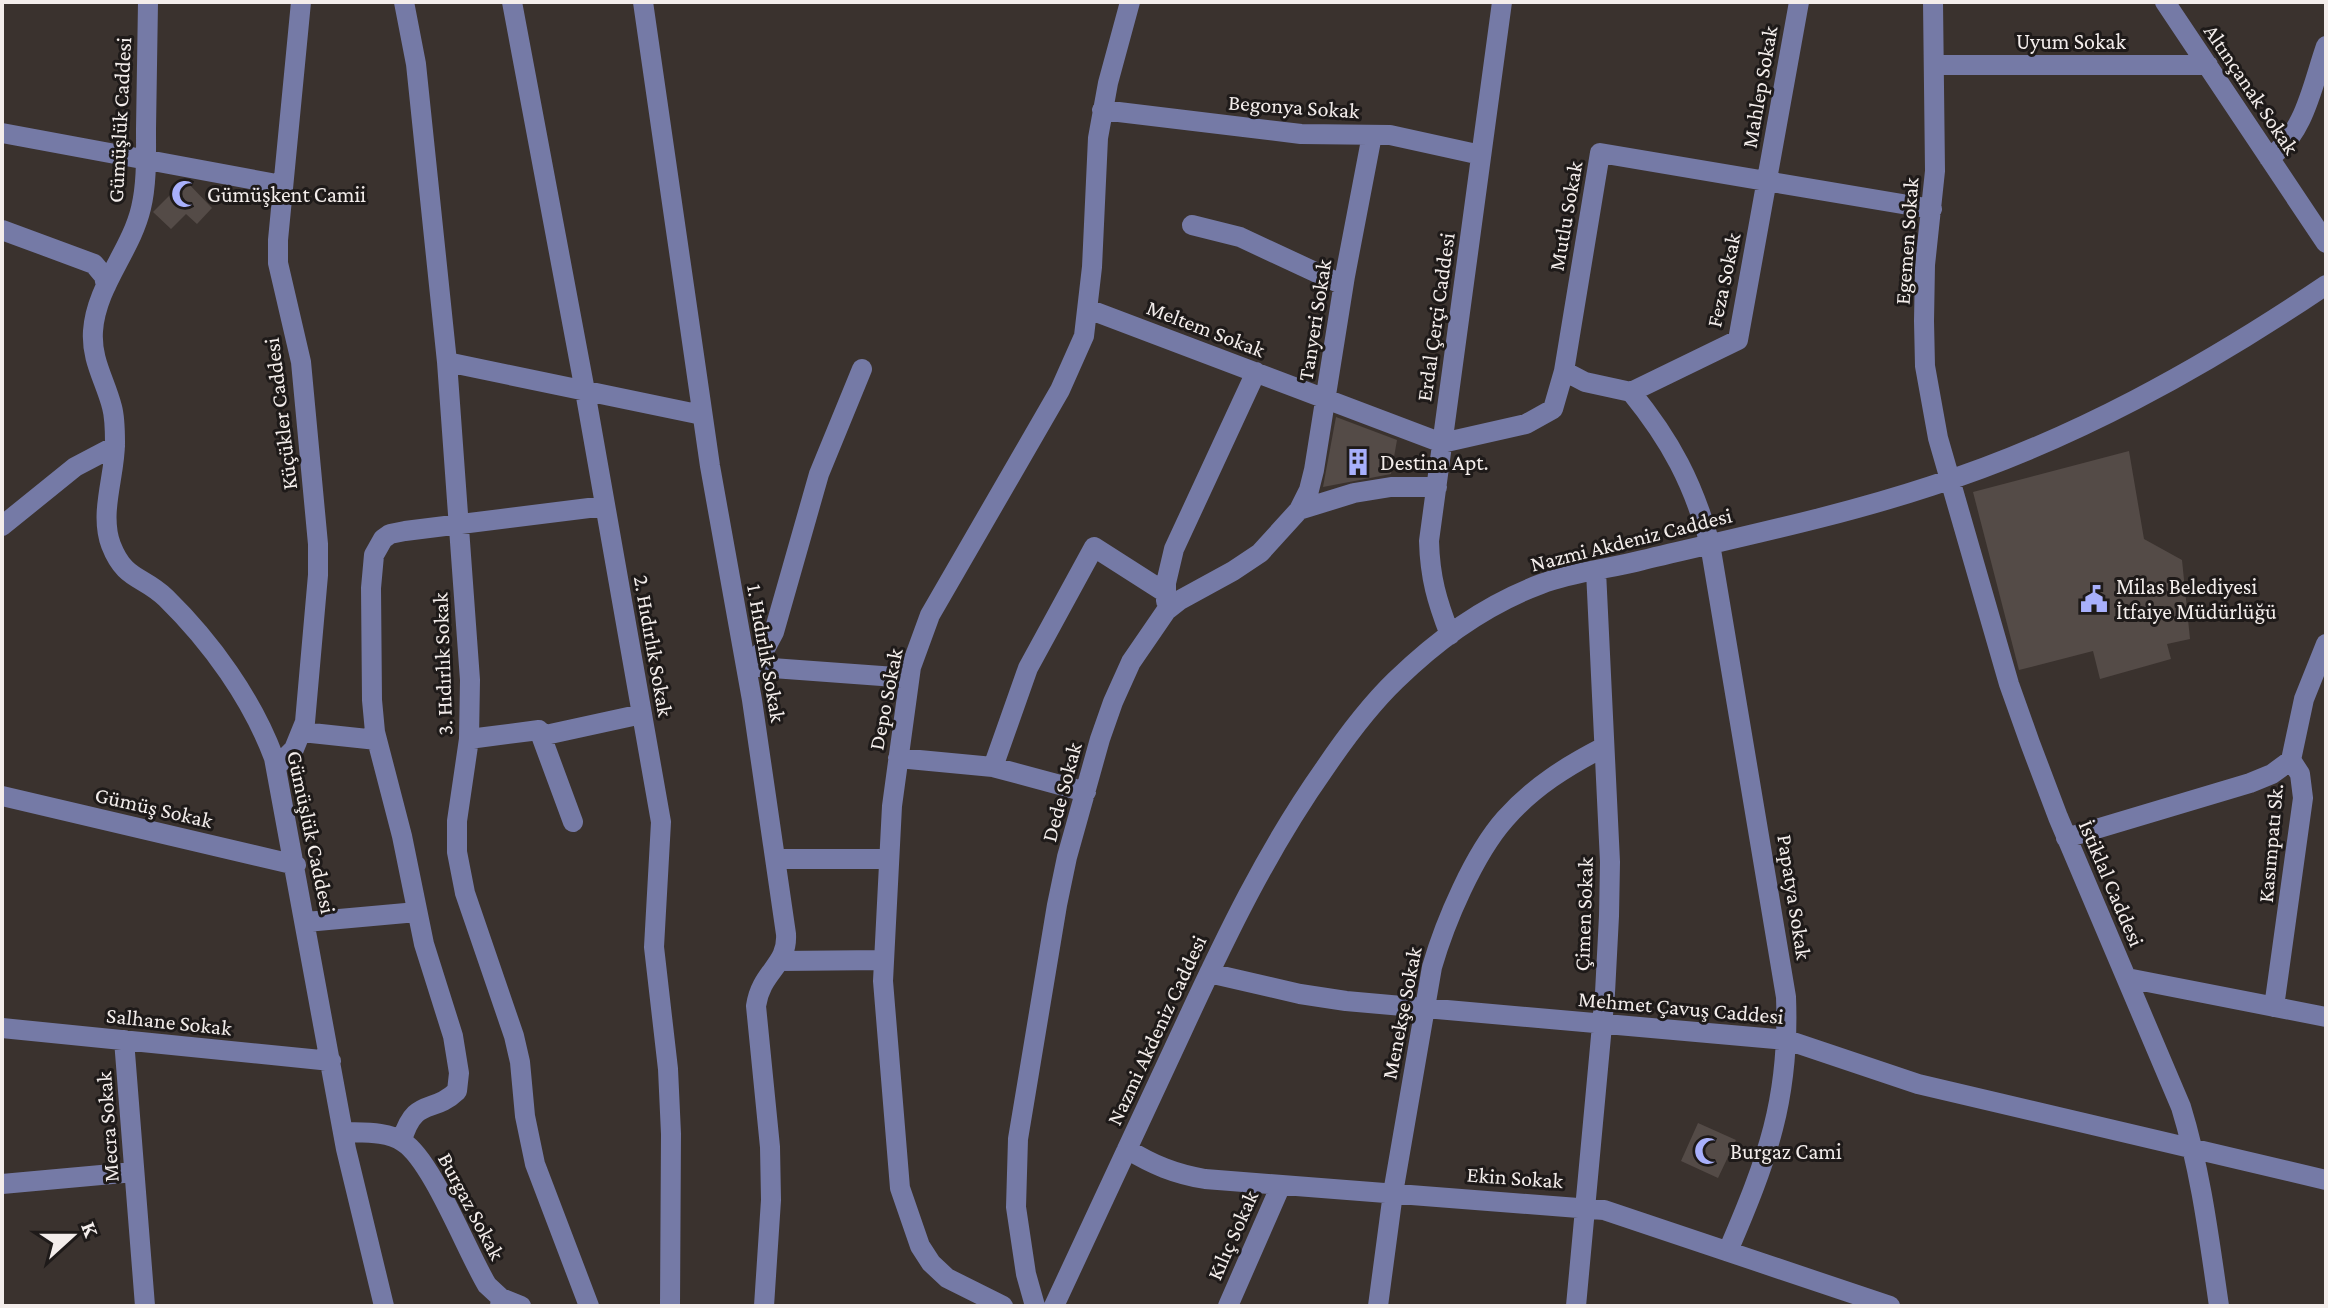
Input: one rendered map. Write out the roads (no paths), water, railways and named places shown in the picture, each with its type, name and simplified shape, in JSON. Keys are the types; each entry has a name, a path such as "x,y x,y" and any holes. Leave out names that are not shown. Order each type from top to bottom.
{"street":[{"name":"Gümüşlük Caddesi","path":"148,2 146,159 141,208 94,317 94,358 112,408 115,446 107,531 116,557 130,576 164,596 206,643 258,719 277,766 343,1132 384,1306"},
{"name":"Küçükler Caddesi","path":"277,766 294,749 302,732 311,683 318,544 301,362 278,263 282,185 301,2"},
{"name":"3. Hıdırlık Sokak","path":"404,2 416,64 447,362 470,680 469,739 457,821 457,852 469,906 514,1036 535,1164 589,1306"},
{"name":"2. Hıdırlık Sokak","path":"512,2 661,822 654,947 668,1069 671,1134 670,1306"},
{"name":"1. Hıdırlık Sokak","path":"643,2 702,415 746,666 786,934 785,953 760,986 756,1006 770,1147 771,1200 764,1306"},
{"name":"Depo Sokak","path":"1003,1306 947,1278 931,1263 920,1246 904,1205 886,1039 884,960 898,758 909,678 930,615 1076,358 1084,336 1102,110 1130,2"},
{"name":"Erdal Çerçi Caddesi","path":"1450,635 1434,595 1429,541 1502,2"},
{"name":"Mahlep Sokak","path":"1766,181 1799,2"},
{"name":"Egemen Sokak","path":"1933,2 1935,171 1924,290 1925,366 1938,438 1951,479"},
{"name":"Altınçanak Sokak","path":"2165,2 2326,243"},
{"path":"2269,158 2282,149 2298,128 2326,46"},
{"name":"Uyum Sokak","path":"1934,65 2208,65"},
{"name":"Begonya Sokak","path":"1102,110 1254,130 1416,139 1481,155"},
{"path":"2,133 282,185"},
{"name":"Tanyeri Sokak","path":"1299,510 1314,470 1343,285 1372,135"},
{"name":"Mutlu Sokak","path":"1442,443 1526,424 1553,409 1564,371 1600,153 1932,209"},
{"name":"Feza Sokak","path":"1631,392 1738,340 1766,181"},
{"path":"1192,225 1240,237 1343,285"},
{"path":"2,230 94,264 104,276 106,286"},
{"name":"Nazmi Akdeniz Caddesi","path":"1054,1306 1237,913 1275,843 1334,754 1393,682 1450,635 1514,596 1544,583 1805,521 1951,479 2026,452 2109,414 2272,321 2326,285"},
{"name":"Meltem Sokak","path":"1088,309 1442,443"},
{"path":"447,362 702,415"},
{"path":"746,666 765,649 774,632 823,462 862,369"},
{"path":"1564,371 1585,382 1631,392 1650,415 1684,472 1697,500 1710,544"},
{"path":"1166,602 1168,567 1174,549 1256,372"},
{"path":"2,526 75,467 115,446"},
{"name":"İstiklal Caddesi","path":"1951,479 2009,684 2066,838 2169,1076 2194,1149 2219,1306"},
{"path":"1299,510 1354,493 1391,487 1437,487"},
{"path":"343,1132 372,1133 402,1140 411,1117 423,1108 453,1095 459,1081 453,1036 431,971 402,836 377,740 370,666 371,588 378,546 390,534 605,506"},
{"name":"Dede Sokak","path":"1035,1306 1026,1274 1016,1207 1018,1139 1057,905 1113,702 1131,662 1166,602 1180,600 1260,553 1299,510"},
{"name":"Papatya Sokak","path":"1710,544 1783,972 1787,1040 1782,1100 1770,1143 1759,1178 1728,1251"},
{"path":"993,767 1028,668 1094,547 1166,602"},
{"name":"Çimen Sokak","path":"1576,1306 1602,1024 1610,862 1596,571"},
{"name":"Kasımpatı Sk.","path":"2274,1007 2303,798 2300,774 2291,760 2304,699 2326,644"},
{"path":"746,666 909,678"},
{"path":"541,736 642,714"},
{"path":"469,739 539,730 573,822"},
{"path":"302,732 377,740"},
{"name":"Menekşe Sokak","path":"1378,1306 1393,1193 1432,967 1451,913 1504,820 1549,779 1604,747"},
{"path":"898,758 993,767 1086,792"},
{"path":"2066,838 2250,783 2272,774 2291,760"},
{"name":"Gümüş Sokak","path":"2,796 296,865"},
{"path":"775,859 889,859"},
{"path":"306,922 417,912"},
{"path":"780,961 884,960"},
{"name":"Mehmet Çavuş Caddesi","path":"1209,973 1300,994 1787,1040 1918,1084 2326,1180"},
{"path":"2127,978 2326,1017"},
{"name":"Salhane Sokak","path":"2,1028 331,1061"},
{"name":"Mecra Sokak","path":"124,1040 145,1306"},
{"name":"Burgaz Sokak","path":"402,1140 421,1159 473,1262 501,1302"},
{"name":"Ekin Sokak","path":"1127,1149 1155,1166 1177,1174 1604,1210 1890,1306"},
{"path":"2,1184 134,1172"},
{"name":"Kılıç Sokak","path":"1228,1306 1281,1185"},
{"path":"501,1302 521,1306"}],"place":[{"name":"Gümüşkent Camii","path":"185,194"},
{"name":"Destina Apt.","path":"1358,462"},
{"name":"Milas Belediyesi İtfaiye Müdürlüğü","path":"2094,599"},
{"name":"Burgaz Cami","path":"1708,1151"}]}
